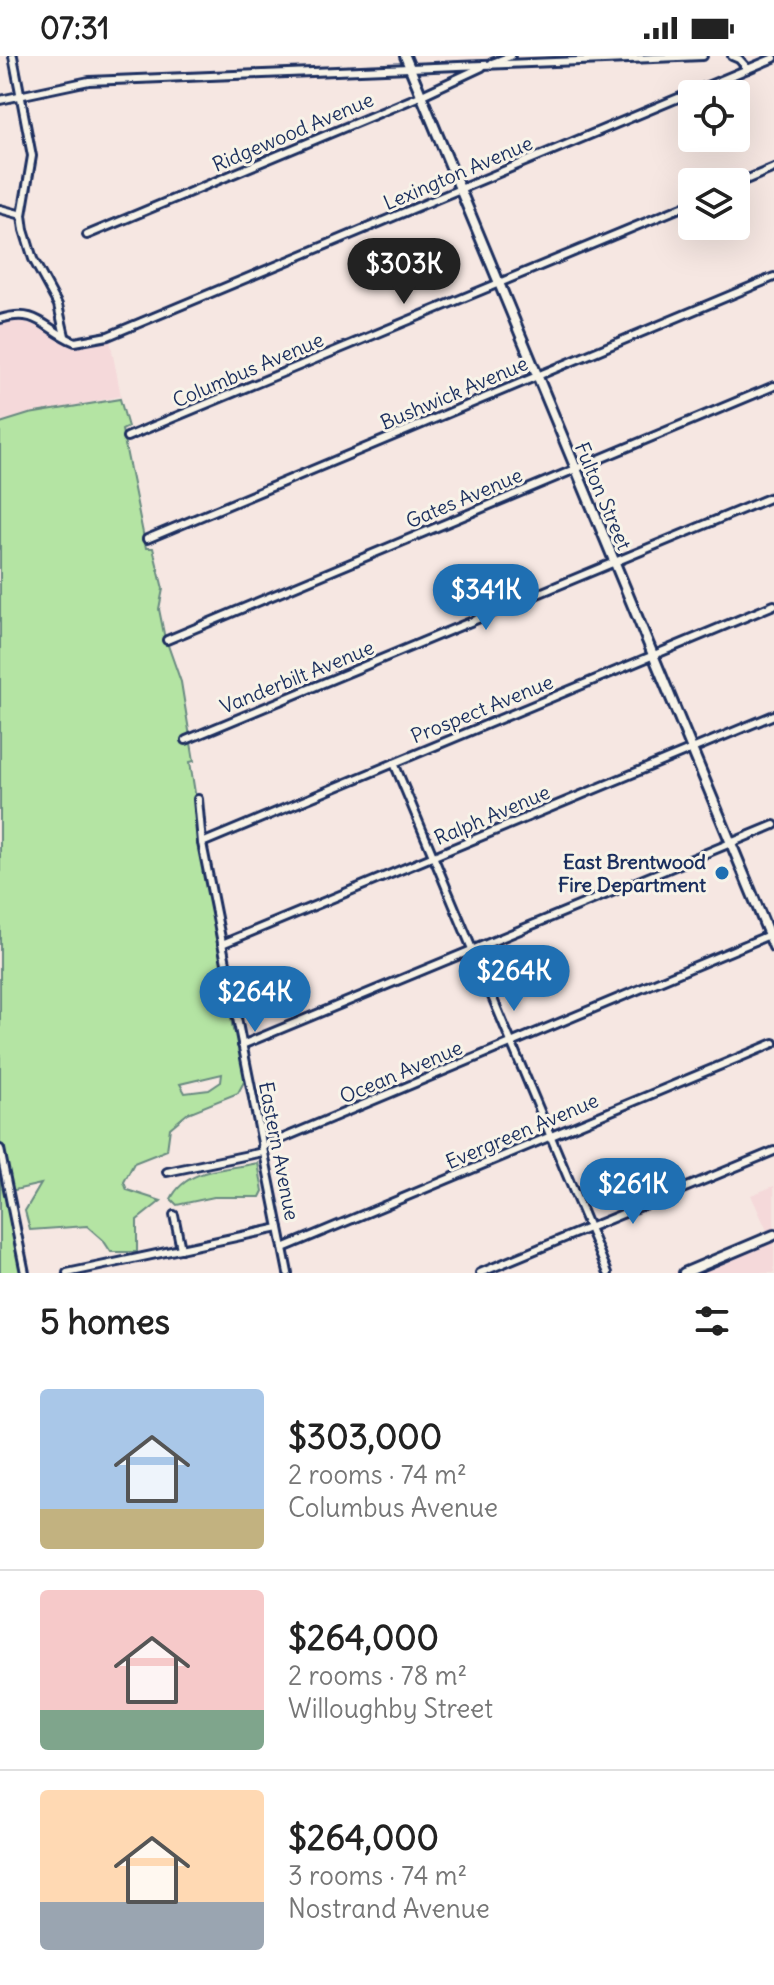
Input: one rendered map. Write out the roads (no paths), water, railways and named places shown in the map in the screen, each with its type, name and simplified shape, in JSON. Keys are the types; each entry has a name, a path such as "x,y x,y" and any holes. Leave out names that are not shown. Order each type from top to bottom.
{"street":[{"path":"13,56 32,156 22,215 28,247 58,305 65,336"},
{"name":"Fulton Street","path":"405,56 691,749 772,934 774,947"},
{"name":"Ridgewood Avenue","path":"87,235 511,56"},
{"path":"0,100 89,81 703,56"},
{"path":"732,56 748,69"},
{"name":"Lexington Avenue","path":"65,336 75,342 108,336 774,58"},
{"path":"750,178 774,168"},
{"path":"0,209 22,215"},
{"name":"Columbus Avenue","path":"127,437 678,209"},
{"name":"Bushwick Avenue","path":"147,539 774,277"},
{"path":"0,319 12,315 30,316 65,336"},
{"name":"Gates Avenue","path":"167,640 774,386"},
{"name":"Vanderbilt Avenue","path":"186,740 774,496"},
{"name":"Prospect Avenue","path":"202,843 774,605"},
{"name":"Ralph Avenue","path":"222,944 774,715"},
{"path":"394,763 608,1273"},
{"name":"Eastern Avenue","path":"198,799 202,843 288,1273"},
{"path":"242,1045 774,825"},
{"name":"Ocean Avenue","path":"167,1172 263,1149 772,934"},
{"name":"Evergreen Avenue","path":"283,1248 774,1043"},
{"path":"0,1149 25,1273"},
{"path":"480,1273 774,1151"},
{"path":"174,1215 181,1249"},
{"path":"67,1273 279,1228"},
{"path":"684,1273 774,1235"}],"place":[{"name":"East Brentwood Fire Department","path":"722,873"}]}
